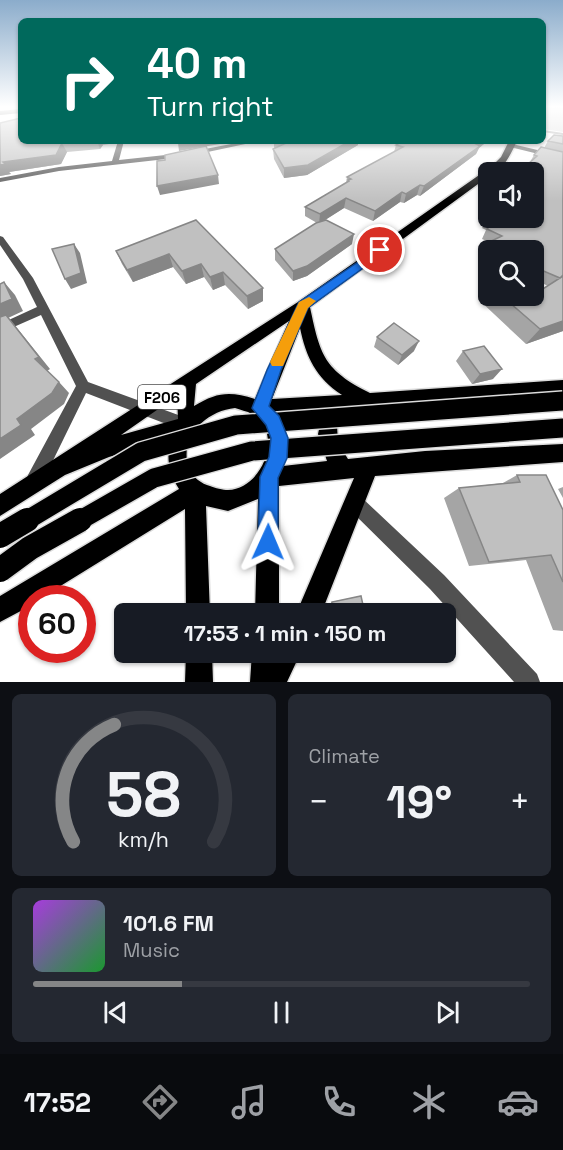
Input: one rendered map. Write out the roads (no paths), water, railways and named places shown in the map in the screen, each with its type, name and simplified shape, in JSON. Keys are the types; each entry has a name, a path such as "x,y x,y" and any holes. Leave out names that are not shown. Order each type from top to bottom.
{"main road":[{"name":"F206","path":"58,468 303,306 495,168 513,144"},
{"path":"303,306 311,346 321,370 339,386 371,401"},
{"path":"260,408 274,370 303,306"},
{"path":"187,425 185,403 188,380"},
{"path":"260,408 563,387"},
{"path":"222,401 249,402 260,408 273,421 279,438 278,458 269,477 254,492 234,500 213,500 195,491 185,480 178,467 177,452 180,438 187,425 197,414 222,401"},
{"path":"0,536 141,452 236,425 563,401"},
{"path":"335,404 326,430 328,444 344,469"},
{"path":"0,506 58,468 109,448 187,425"},
{"path":"0,570 30,548 154,478 252,451 563,428"},
{"path":"269,477 344,469 563,453"},
{"path":"313,603 369,467"},
{"path":"267,603 269,477"},
{"path":"195,491 198,603"},
{"path":"0,610 195,491"},
{"path":"199,663 199,682"},
{"path":"264,682 265,663"},
{"path":"273,682 282,663"}],"street":[{"path":"115,161 120,144"},
{"path":"0,180 115,161 184,155 241,144"},
{"path":"513,144 563,158"},
{"path":"0,239 28,278 83,386 187,425"},
{"path":"0,329 44,309"},
{"path":"32,485 83,386"},
{"path":"354,502 437,582 529,682"}]}
